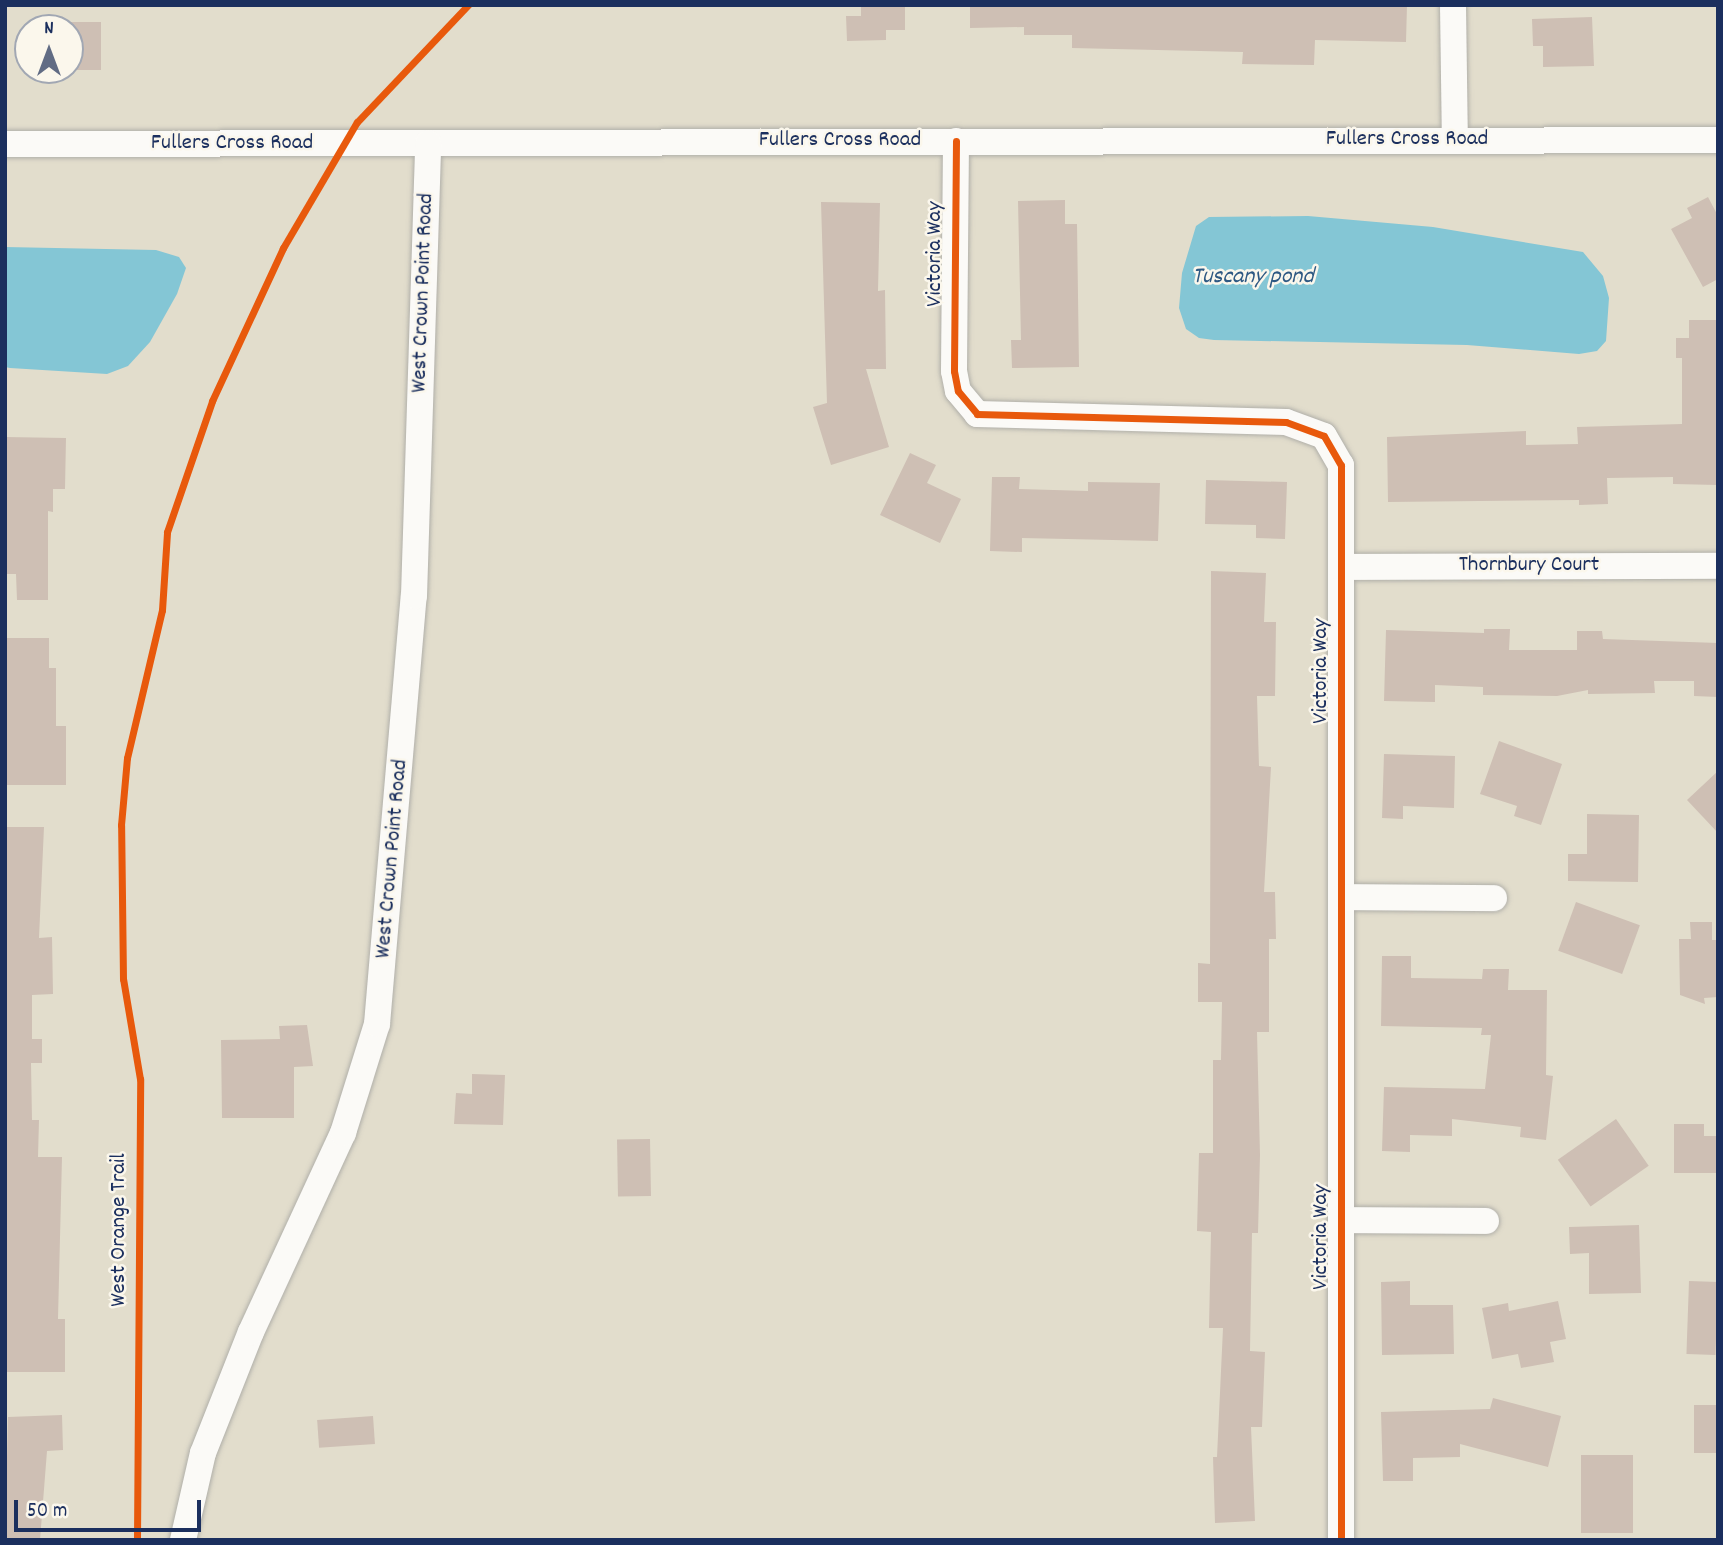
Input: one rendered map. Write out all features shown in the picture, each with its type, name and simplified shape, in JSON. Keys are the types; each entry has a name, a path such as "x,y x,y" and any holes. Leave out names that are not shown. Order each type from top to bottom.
{"street":[{"path":"1453,5 1455,140"},
{"name":"Fullers Cross Road","path":"5,144 1718,140"},
{"name":"Victoria Way","path":"956,141 954,371 958,391 977,414 1286,422 1324,436 1341,465 1341,1540"},
{"name":"West Crown Point Road","path":"183,1540 203,1453 251,1332 343,1133 377,1024 414,596 428,143"},
{"name":"Thornbury Court","path":"1341,567 1718,566"},
{"path":"1343,897 1494,898"},
{"path":"1341,1220 1486,1221"}],"water":[{"name":"Tuscany pond","path":"1308,216 1433,227 1583,252 1603,276 1609,298 1606,341 1597,351 1579,354 1467,345 1214,340 1199,338 1186,329 1179,308 1182,273 1196,226 1209,217"},
{"path":"5,247 156,250 179,257 186,268 177,294 150,342 128,366 107,374 10,368 5,367"}],"building":[{"path":"861,5 905,6 905,30 886,30 886,40 847,41 846,16 861,16"},
{"path":"970,5 1407,5 1406,42 1315,40 1314,65 1242,64 1243,52 1072,48 1072,35 1024,35 1024,27 970,28"},
{"path":"1592,17 1594,66 1543,67 1543,46 1533,46 1532,19"},
{"path":"84,22 101,22 101,70 84,70"},
{"path":"1708,197 1718,216 1718,279 1703,287 1671,229 1692,218 1687,208"},
{"path":"1065,200 1065,224 1077,224 1079,367 1012,368 1011,340 1021,340 1018,201"},
{"path":"821,202 880,203 878,291 885,290 886,369 866,369 889,447 831,465 813,407 827,403"},
{"path":"1689,320 1718,320 1718,485 1673,484 1673,477 1607,478 1608,504 1579,505 1579,500 1388,502 1387,437 1526,431 1526,445 1578,444 1577,427 1682,424 1682,358 1676,358 1676,338 1689,338"},
{"path":"5,437 66,438 65,489 53,489 53,512 48,511 48,600 17,600 16,574 7,574"},
{"path":"910,453 936,465 927,483 961,499 940,543 880,515"},
{"path":"992,477 1020,477 1019,489 1088,491 1088,482 1160,483 1158,541 1022,538 1022,552 990,551"},
{"path":"1206,480 1287,482 1285,539 1256,538 1256,525 1205,524"},
{"path":"1211,571 1266,573 1264,622 1276,622 1275,696 1257,696 1259,766 1271,767 1264,892 1275,892 1276,939 1269,939 1269,1032 1257,1032 1260,1155 1258,1233 1252,1233 1250,1351 1265,1352 1262,1427 1251,1427 1255,1521 1215,1523 1213,1457 1217,1457 1223,1328 1209,1328 1211,1232 1197,1231 1199,1153 1213,1153 1213,1060 1221,1060 1222,1002 1198,1002 1198,963 1210,964"},
{"path":"1484,629 1510,629 1509,650 1577,650 1577,631 1602,631 1603,639 1718,643 1718,697 1694,696 1694,681 1654,681 1655,693 1588,694 1588,690 1557,696 1483,695 1483,687 1435,685 1435,702 1384,701 1386,630 1484,633"},
{"path":"5,638 49,638 49,668 56,668 56,726 66,726 66,785 5,785"},
{"path":"1499,741 1562,764 1541,825 1514,816 1517,806 1480,794"},
{"path":"1384,754 1455,756 1454,808 1403,806 1403,819 1382,818"},
{"path":"1718,771 1718,833 1687,800"},
{"path":"1587,814 1639,815 1638,882 1568,881 1568,854 1587,854"},
{"path":"5,827 44,827 39,938 52,937 53,994 32,995 32,1039 42,1039 42,1063 31,1063 32,1120 39,1120 38,1157 62,1157 58,1319 65,1319 65,1372 5,1372"},
{"path":"1576,902 1640,925 1622,974 1558,951"},
{"path":"1690,922 1712,922 1712,940 1718,940 1718,997 1704,998 1705,1004 1680,995 1679,939 1691,939"},
{"path":"1382,956 1411,956 1411,978 1482,979 1483,969 1509,969 1508,990 1547,990 1546,1075 1553,1076 1546,1140 1520,1137 1521,1127 1452,1119 1452,1136 1410,1135 1410,1152 1382,1151 1384,1087 1485,1089 1491,1035 1481,1035 1482,1028 1381,1026"},
{"path":"307,1025 313,1066 294,1067 294,1118 222,1118 221,1040 280,1039 279,1026"},
{"path":"472,1074 505,1075 503,1125 454,1124 456,1093 472,1094"},
{"path":"1616,1119 1649,1166 1591,1206 1558,1160"},
{"path":"1674,1124 1704,1124 1704,1136 1718,1136 1718,1173 1674,1173"},
{"path":"650,1139 651,1196 618,1197 617,1140"},
{"path":"1639,1225 1641,1293 1589,1294 1589,1253 1570,1254 1569,1227"},
{"path":"1410,1281 1410,1305 1453,1305 1454,1354 1382,1355 1381,1282"},
{"path":"1689,1281 1718,1282 1715,1355 1686,1354"},
{"path":"1558,1301 1566,1339 1550,1342 1554,1362 1521,1368 1518,1354 1492,1359 1482,1308 1508,1303 1509,1311"},
{"path":"1493,1398 1561,1416 1548,1467 1460,1444 1460,1457 1413,1458 1413,1481 1383,1481 1381,1412 1490,1409"},
{"path":"1694,1405 1718,1405 1718,1453 1694,1453"},
{"path":"62,1415 63,1450 47,1451 40,1540 5,1540 8,1417"},
{"path":"373,1416 375,1444 319,1448 317,1420"},
{"path":"1581,1455 1633,1455 1633,1533 1581,1533"}],"cycle path":[{"name":"West Orange Trail","path":"137,1540 140,1079 123,979 121,825 127,758 162,610 167,532 212,401 283,248 357,122 468,5"},
{"path":"956,141 954,371 958,391 977,414 1286,422 1324,436 1341,465 1341,1540"}]}
